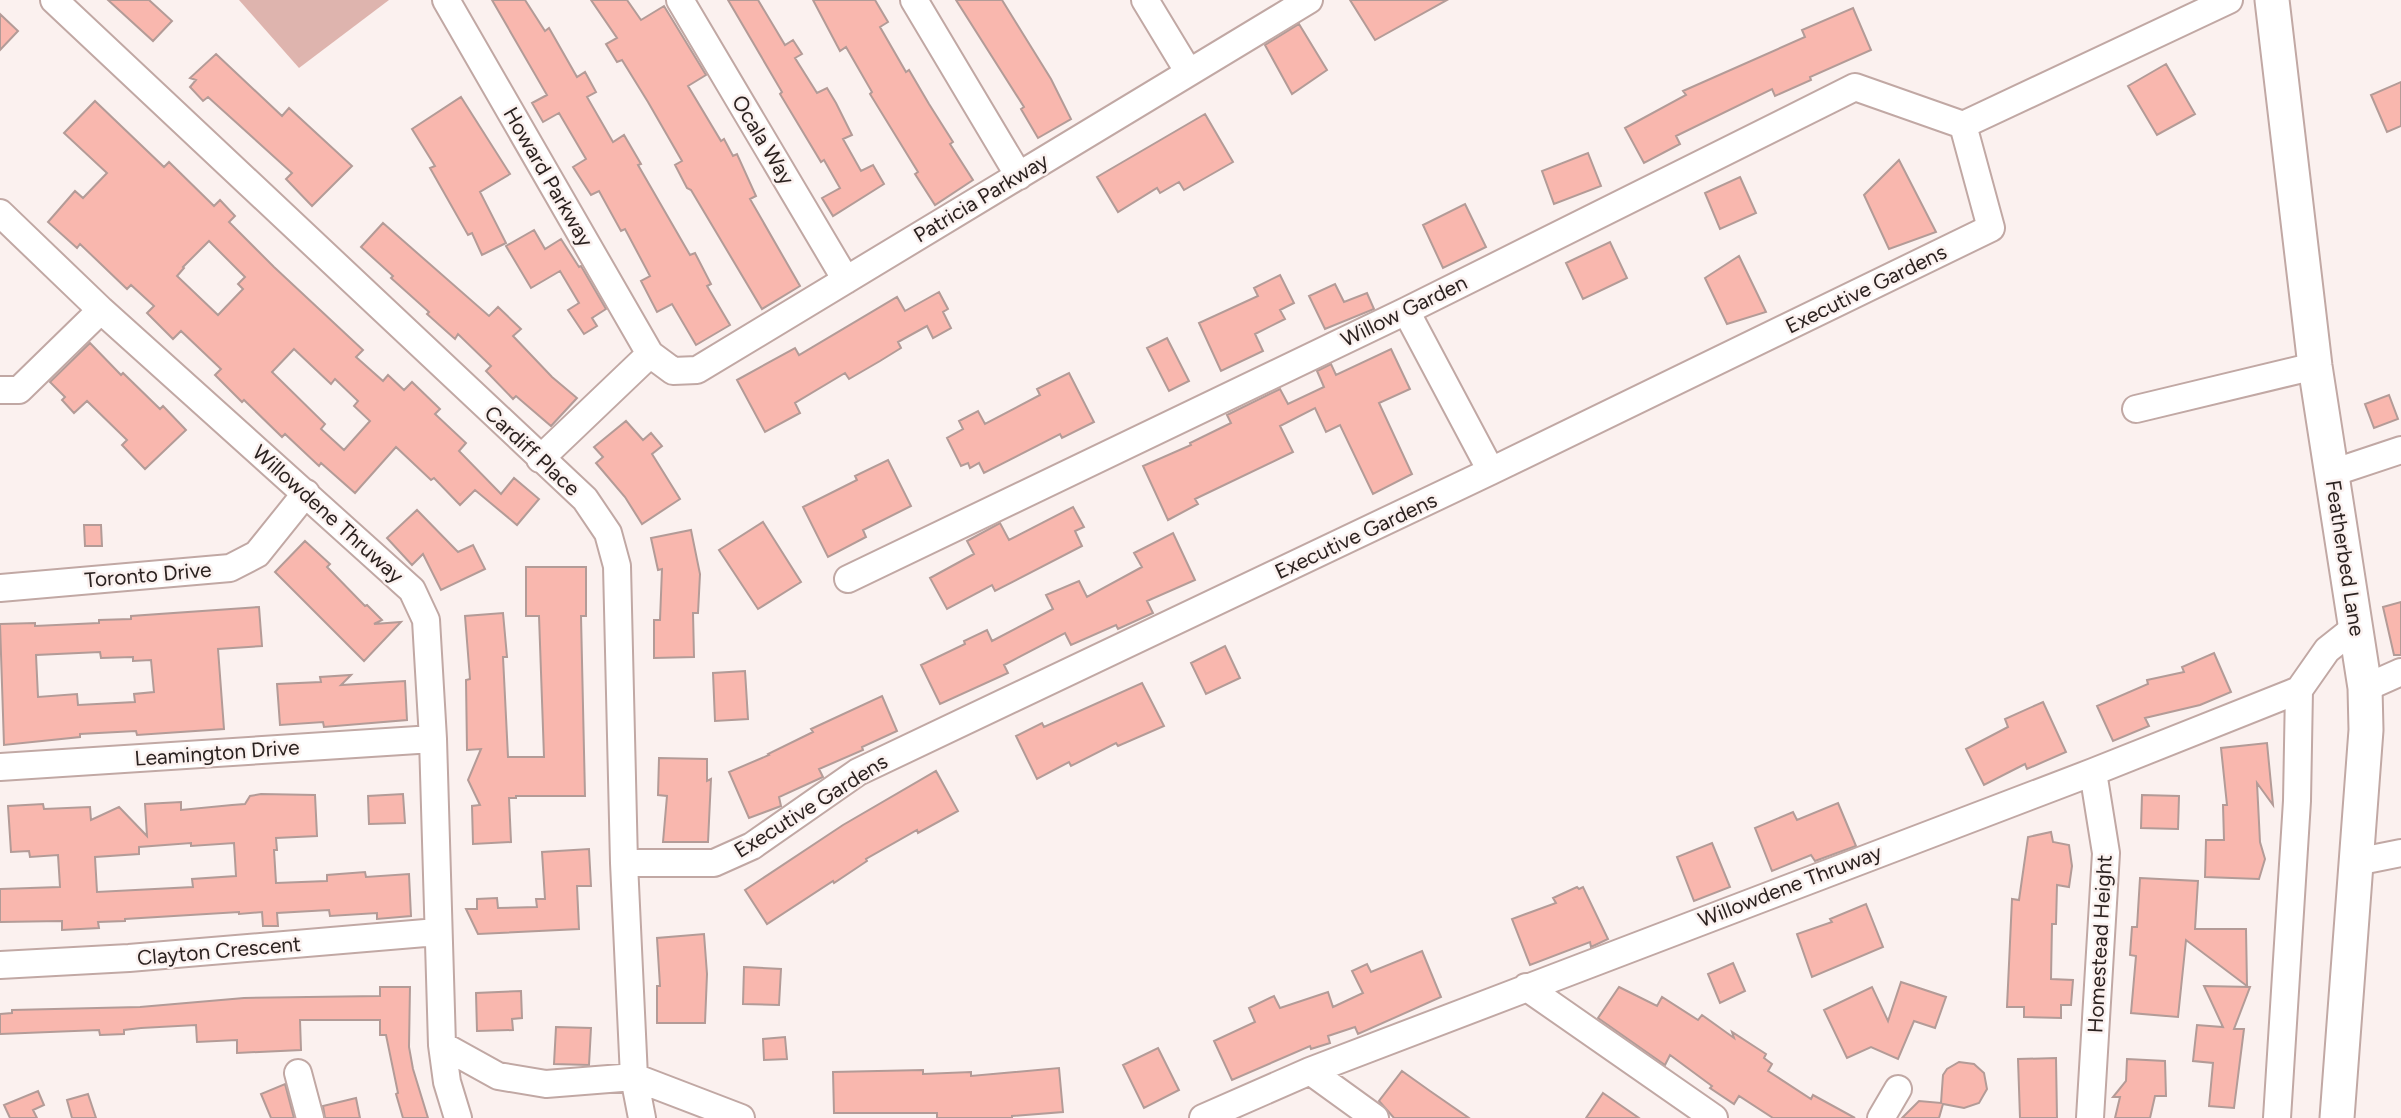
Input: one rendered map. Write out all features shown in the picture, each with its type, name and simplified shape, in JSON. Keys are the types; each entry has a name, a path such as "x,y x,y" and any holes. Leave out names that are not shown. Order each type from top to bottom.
{"main road":[{"name":"Featherbed Lane","path":"2272,0 2315,366 2365,688 2365,730 2337,1118"}],"street":[{"name":"Cardiff Place","path":"54,0 585,499 608,533 617,566 624,863 634,1077"},
{"name":"Howard Parkway","path":"446,0 650,354"},
{"name":"Ocala Way","path":"680,0 846,280"},
{"path":"914,0 1018,176"},
{"path":"1145,0 1188,71"},
{"name":"Patricia Parkway","path":"650,354 673,371 697,370 1309,0"},
{"path":"1963,125 2229,0"},
{"name":"Willow Garden","path":"848,579 1406,310 1855,88 1963,125"},
{"name":"Executive Gardens","path":"624,863 714,863 752,846 858,772 1491,471 1991,228 1963,125"},
{"name":"Willowdene Thruway","path":"0,213 101,310 412,590 426,620 433,739 442,1045 447,1082 458,1118"},
{"path":"0,390 19,390 101,310"},
{"path":"1406,310 1491,471"},
{"path":"540,459 650,354"},
{"path":"2136,409 2315,366"},
{"path":"2332,473 2401,450"},
{"name":"Toronto Drive","path":"0,588 230,568 257,554 306,494"},
{"path":"2277,1118 2297,801 2299,690 2328,650 2356,627"},
{"path":"2365,688 2401,672"},
{"name":"Willowdene Thruway","path":"1203,1118 1310,1071 1525,987 2093,772 2299,690"},
{"name":"Leamington Drive","path":"0,767 433,739"},
{"name":"Homestead Height","path":"2090,1118 2106,853 2093,772"},
{"path":"2356,862 2401,853"},
{"name":"Clayton Crescent","path":"0,965 129,958 437,932"},
{"path":"1525,987 1714,1118"},
{"path":"442,1045 498,1076 546,1084 634,1077 741,1118"},
{"path":"1310,1071 1376,1118"},
{"path":"298,1073 310,1118"},
{"path":"634,1077 642,1118"},
{"path":"1881,1118 1898,1089"}],"shaded area":[{"path":"239,0 389,0 299,68"}],"building":[{"path":"108,0 149,0 172,21 153,41"},
{"path":"492,0 525,0 545,31 549,28 577,77 585,72 596,92 587,97 613,142 624,135 641,164 638,165 690,255 695,253 711,284 707,286 730,325 696,345 672,304 657,312 641,281 650,276 625,229 621,231 599,191 591,195 573,167 586,159 559,113 543,122 532,103 547,95"},
{"path":"591,0 627,0 641,20 664,6 706,75 688,86 721,141 724,139 733,156 737,154 756,196 750,199 800,286 762,309 691,190 687,188 675,165 682,161 648,102 622,60 617,62 606,44 617,38"},
{"path":"728,0 758,0 785,45 793,40 802,54 795,58 817,93 827,88 836,103 852,135 843,139 861,171 873,165 884,184 833,216 822,198 840,188 780,94 782,92"},
{"path":"813,0 875,0 888,22 880,27 906,72 909,70 953,142 950,144 973,180 935,205 915,174 918,172 870,94 872,92 846,47 840,51"},
{"path":"956,0 1002,0 1051,79 1071,119 1038,138 1021,109 1024,107"},
{"path":"1350,0 1447,0 1375,40"},
{"path":"1853,8 1871,50 1775,96 1772,89 1676,136 1680,144 1644,163 1625,128 1686,95 1683,91 1805,37 1802,30"},
{"path":"0,14 18,31 0,50"},
{"path":"1299,24 1327,70 1292,94 1265,45"},
{"path":"216,54 282,116 289,108 352,166 312,206 286,179 292,173 208,97 203,101 190,87 196,80 190,78"},
{"path":"2166,64 2195,114 2157,135 2128,86"},
{"path":"2401,82 2401,126 2387,132 2371,95"},
{"path":"461,97 510,174 480,192 506,243 482,255 472,233 468,235 430,168 435,166 412,129"},
{"path":"95,101 164,167 169,162 214,206 220,200 235,216 229,222 363,350 356,357 383,381 388,375 404,390 412,382 440,409 435,414 466,443 459,451 501,494 514,478 539,499 517,525 475,490 460,505 434,478 431,480 396,447 355,493 321,463 319,466 285,434 282,437 244,400 242,402 215,375 221,369 181,331 173,339 147,313 154,306 131,285 127,289 80,244 77,248 48,222 75,191 83,198 107,173 64,133","holes":["209,241 245,277 238,284 243,289 218,315 177,276","294,349 331,384 335,379 358,401 354,406 370,421 344,450 321,429 325,424 272,372"]},
{"path":"1205,114 1233,162 1184,190 1179,182 1160,193 1157,188 1118,212 1097,177"},
{"path":"1588,153 1601,186 1554,204 1542,171"},
{"path":"1899,160 1936,232 1889,249 1864,195"},
{"path":"1740,177 1756,213 1720,229 1705,193"},
{"path":"1465,204 1486,247 1443,268 1423,225"},
{"path":"383,223 489,316 498,307 521,329 513,336 552,377 577,398 551,426 516,396 513,399 486,371 491,366 458,334 455,339 427,314 429,312 361,247"},
{"path":"534,230 545,249 561,239 579,267 581,266 606,309 592,318 597,326 584,334 568,310 579,303 560,271 531,288 506,246"},
{"path":"1610,242 1627,278 1583,299 1566,263"},
{"path":"1739,256 1766,312 1727,324 1705,278"},
{"path":"1280,275 1294,303 1280,310 1285,319 1255,334 1263,351 1221,371 1199,323 1258,296 1254,288"},
{"path":"1335,284 1344,302 1367,293 1374,309 1325,329 1309,296"},
{"path":"939,292 948,309 943,312 951,328 933,338 927,326 898,342 901,348 880,361 849,379 845,373 795,403 800,413 765,432 737,380 795,348 799,355 897,297 905,311"},
{"path":"1167,338 1189,381 1169,391 1147,348"},
{"path":"90,343 121,375 123,373 160,409 163,406 186,430 145,469 122,445 127,440 87,401 74,413 62,400 65,397 50,382"},
{"path":"1391,349 1410,389 1379,403 1412,474 1373,494 1340,425 1326,432 1315,408 1280,426 1293,452 1195,499 1198,504 1168,520 1143,466 1191,445 1190,443 1231,423 1227,415 1280,389 1288,404 1324,387 1317,371 1331,364 1336,375"},
{"path":"1069,373 1094,422 1062,438 1060,434 984,473 979,463 970,468 968,463 961,466 947,438 963,429 959,421 978,411 985,424 1040,395 1037,389"},
{"path":"2389,395 2398,419 2374,428 2365,404"},
{"path":"626,421 643,440 651,433 662,446 652,454 680,499 642,524 625,497 596,463 603,457 594,447"},
{"path":"888,460 911,506 863,530 866,537 828,557 803,507 857,480 855,476"},
{"path":"1073,507 1084,527 1075,531 1082,546 995,591 992,585 947,609 930,578 974,554 967,541 1000,523 1009,540"},
{"path":"417,510 458,552 473,545 485,569 441,590 423,554 412,565 387,538"},
{"path":"763,522 801,582 758,609 719,550"},
{"path":"84,525 101,525 102,546 85,546"},
{"path":"691,530 700,574 698,613 693,613 694,657 654,658 654,620 660,620 662,569 658,570 651,538"},
{"path":"1173,533 1195,580 1147,601 1153,613 1118,629 1116,625 1071,645 1065,633 1004,665 1008,673 940,704 921,665 987,630 992,641 1053,609 1046,595 1079,581 1087,597 1142,567 1134,553"},
{"path":"305,541 330,564 327,567 365,606 382,620 374,624 401,622 364,661 275,572"},
{"path":"526,567 586,567 586,616 581,616 585,796 509,798 511,842 473,844 472,806 480,805 468,780 481,749 467,750 466,680 470,679 465,616 503,613 507,657 503,657 508,757 544,757 539,616 526,616"},
{"path":"2401,602 2401,655 2394,655 2383,607"},
{"path":"259,607 262,646 218,649 224,729 137,735 136,731 80,734 80,737 4,745 0,624 35,623 35,626 99,623 99,620 131,619 131,616","holes":["100,652 101,658 133,657 133,661 151,660 154,692 134,694 135,702 78,705 77,694 38,697 36,655"]},
{"path":"1225,646 1240,678 1206,694 1191,663"},
{"path":"2214,653 2231,692 2200,705 2145,718 2149,726 2113,741 2097,706 2148,684 2147,680 2184,672 2182,667"},
{"path":"745,671 748,719 715,721 713,673"},
{"path":"351,675 341,685 405,681 407,720 324,727 323,722 280,725 277,684 321,682 320,677"},
{"path":"1142,683 1164,726 1118,746 1116,743 1071,766 1069,762 1037,779 1016,736 1042,723 1044,727"},
{"path":"882,696 897,731 862,747 863,750 819,769 823,777 779,797 781,806 749,818 729,772 769,755 813,732 811,729"},
{"path":"2043,702 2066,752 2027,769 2025,764 1984,785 1966,749 2008,727 2005,719"},
{"path":"2267,743 2273,805 2257,783 2260,842 2265,859 2259,879 2205,877 2206,840 2224,840 2223,805 2227,805 2221,748"},
{"path":"659,758 707,759 707,781 711,779 708,842 663,842 667,796 658,795"},
{"path":"936,771 958,811 918,833 917,830 866,859 867,861 834,883 833,881 767,924 745,890 843,825"},
{"path":"403,794 405,823 369,824 368,796"},
{"path":"315,795 317,836 276,838 276,883 327,881 327,875 365,872 366,877 409,874 411,916 377,919 377,913 330,916 329,910 277,913 278,926 263,926 262,912 239,912 125,919 98,922 99,928 62,930 62,921 0,922 0,889 60,887 58,855 30,857 29,851 11,852 8,806 43,804 44,809 90,807 91,820 119,807 147,836 145,804 181,802 181,810 245,804 250,796","holes":["191,843 191,846 234,843 236,876 192,879 193,887 97,892 95,857 139,854 139,847"]},
{"path":"2142,795 2179,796 2178,829 2141,828"},
{"path":"1838,803 1856,846 1815,861 1811,855 1772,871 1755,828 1793,812 1797,820"},
{"path":"2051,832 2053,842 2069,845 2072,866 2069,887 2057,885 2056,924 2052,924 2051,979 2073,980 2071,1005 2061,1005 2061,1018 2024,1017 2024,1007 2007,1007 2012,899 2019,900 2028,837"},
{"path":"1712,843 1730,887 1694,901 1677,857"},
{"path":"589,849 591,886 577,886 579,929 478,934 466,909 477,909 477,899 497,898 498,908 537,907 536,899 545,899 542,852"},
{"path":"2140,878 2198,881 2195,929 2246,929 2247,986 2186,940 2178,1017 2131,1013 2136,956 2130,955 2132,927 2137,927"},
{"path":"1583,887 1608,939 1591,947 1590,942 1530,965 1512,919 1556,903 1553,898"},
{"path":"1866,904 1883,947 1812,977 1797,934 1832,922 1830,919"},
{"path":"704,934 707,974 705,1023 657,1023 657,986 660,986 657,938"},
{"path":"1422,951 1441,997 1358,1034 1355,1027 1328,1036 1330,1043 1311,1049 1310,1046 1232,1080 1214,1041 1255,1022 1249,1008 1274,996 1280,1008 1328,992 1333,1007 1363,993 1352,971 1367,964 1371,972"},
{"path":"1733,963 1745,991 1720,1003 1708,974"},
{"path":"744,967 781,969 779,1005 743,1004"},
{"path":"1901,982 1946,997 1935,1028 1914,1021 1898,1059 1871,1047 1847,1058 1824,1010 1872,987 1888,1021"},
{"path":"2204,986 2250,987 2234,1029 2244,1029 2234,1108 2209,1106 2213,1063 2193,1061 2197,1025 2223,1027"},
{"path":"380,987 410,987 409,1047 428,1118 403,1118 386,1035 380,1035 380,1020 300,1020 301,1050 237,1053 237,1040 197,1042 196,1025 124,1030 124,1034 100,1035 99,1030 0,1034 0,1014 12,1013 12,1010 140,1007 244,998 380,996"},
{"path":"1619,987 1657,1006 1662,997 1698,1020 1702,1015 1734,1038 1732,1032 1766,1054 1764,1058 1772,1064 1768,1071 1811,1099 1813,1095 1855,1118 1773,1118 1739,1096 1734,1104 1670,1055 1665,1065 1598,1018"},
{"path":"521,991 522,1018 512,1019 513,1030 477,1031 476,993"},
{"path":"556,1027 591,1028 589,1065 554,1064"},
{"path":"785,1037 787,1059 764,1060 763,1039"},
{"path":"1158,1048 1179,1090 1144,1108 1123,1065"},
{"path":"2056,1058 2057,1118 2020,1118 2018,1059"},
{"path":"2127,1059 2165,1061 2166,1096 2155,1096 2150,1118 2115,1118 2120,1097 2113,1097 2126,1081"},
{"path":"1959,1062 1974,1064 1984,1073 1987,1089 1979,1103 1964,1108 1943,1104 1939,1118 1902,1118 1919,1101 1941,1103 1943,1075 1947,1069"},
{"path":"1059,1068 1063,1112 1012,1118 937,1118 937,1113 834,1113 833,1072 923,1070 923,1074 971,1072 971,1076"},
{"path":"1402,1071 1469,1118 1394,1118 1379,1101"},
{"path":"285,1084 294,1118 271,1118 261,1094"},
{"path":"38,1091 44,1105 33,1110 37,1118 10,1118 4,1105"},
{"path":"1603,1093 1639,1118 1586,1118"},
{"path":"88,1094 96,1118 72,1118 67,1100"},
{"path":"356,1098 360,1118 325,1118 323,1106"}]}
